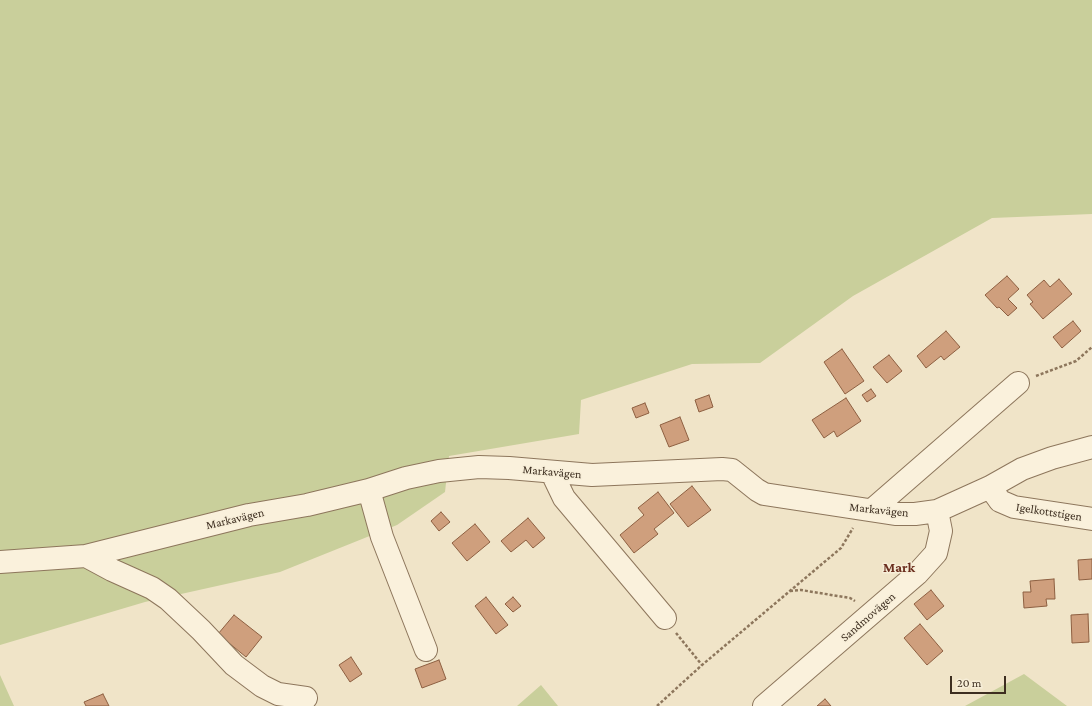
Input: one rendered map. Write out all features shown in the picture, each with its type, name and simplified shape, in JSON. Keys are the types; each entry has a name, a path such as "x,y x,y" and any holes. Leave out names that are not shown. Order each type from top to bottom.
{"street":[{"path":"872,510 1018,383"},
{"name":"Markavägen","path":"0,562 86,556 249,515 307,505 369,490 406,478 439,471 479,467 509,468 592,476 722,469 732,470 764,494 895,514 937,511 990,487 1022,469 1044,460 1092,447"},
{"path":"552,473 564,498 665,618"},
{"name":"Igelkottstigen","path":"990,487 1000,502 1014,507 1092,518"},
{"path":"369,490 382,537 426,650"},
{"name":"Sandmovägen","path":"764,706 917,574 936,553 941,531 937,511"},
{"path":"86,556 112,570 152,588 168,599 201,630 234,665 262,686 278,694 306,698"}],"path":[{"path":"1018,383 1076,361 1092,347"},
{"path":"656,706 702,665 841,548 853,528 872,510"},
{"path":"789,591 801,590 850,598 856,601 871,614"},
{"path":"665,618 702,665"}],"green space":[{"path":"0,0 1092,0 1092,214 992,218 853,296 760,363 692,364 581,400 579,434 449,456 445,492 397,525 280,572 145,602 0,645"},
{"path":"1024,674 1067,706 965,706"},
{"path":"0,675 14,706 0,706"},
{"path":"541,685 558,706 517,706"}],"building":[{"path":"1007,276 1019,289 1008,299 1017,308 1008,316 999,307 997,308 985,295"},
{"path":"1059,279 1072,294 1043,319 1030,304 1033,302 1027,295 1044,280 1050,287"},
{"path":"1073,321 1081,331 1062,348 1053,337"},
{"path":"946,331 960,347 944,360 941,356 926,368 917,356"},
{"path":"842,349 864,381 845,394 824,362"},
{"path":"889,355 902,371 887,383 873,367"},
{"path":"871,389 876,396 867,402 862,395"},
{"path":"709,395 713,407 699,412 695,400"},
{"path":"846,398 861,421 837,437 834,431 824,438 812,420"},
{"path":"645,403 649,413 636,418 632,408"},
{"path":"680,417 689,440 669,447 660,425"},
{"path":"692,486 711,510 688,527 670,504"},
{"path":"658,492 674,513 654,529 658,534 634,553 620,535 644,515 638,508"},
{"path":"441,512 450,522 439,531 431,521"},
{"path":"528,518 545,538 533,548 526,540 511,552 501,541"},
{"path":"475,524 490,542 467,561 452,543"},
{"path":"1092,559 1092,579 1079,580 1078,560"},
{"path":"1054,579 1055,599 1046,599 1047,606 1024,608 1023,592 1031,592 1030,581"},
{"path":"931,590 944,606 927,620 914,604"},
{"path":"486,597 508,625 496,634 475,606"},
{"path":"513,597 521,606 513,612 505,604"},
{"path":"1088,614 1089,642 1072,643 1071,615"},
{"path":"234,615 262,637 246,657 218,634"},
{"path":"920,624 943,651 927,665 904,638"},
{"path":"351,657 362,674 350,682 339,665"},
{"path":"439,660 446,679 422,688 415,669"},
{"path":"103,694 109,706 86,706 84,702"},
{"path":"825,699 831,706 817,706"}],"district":[{"name":"Mark","path":"899,568"}]}
